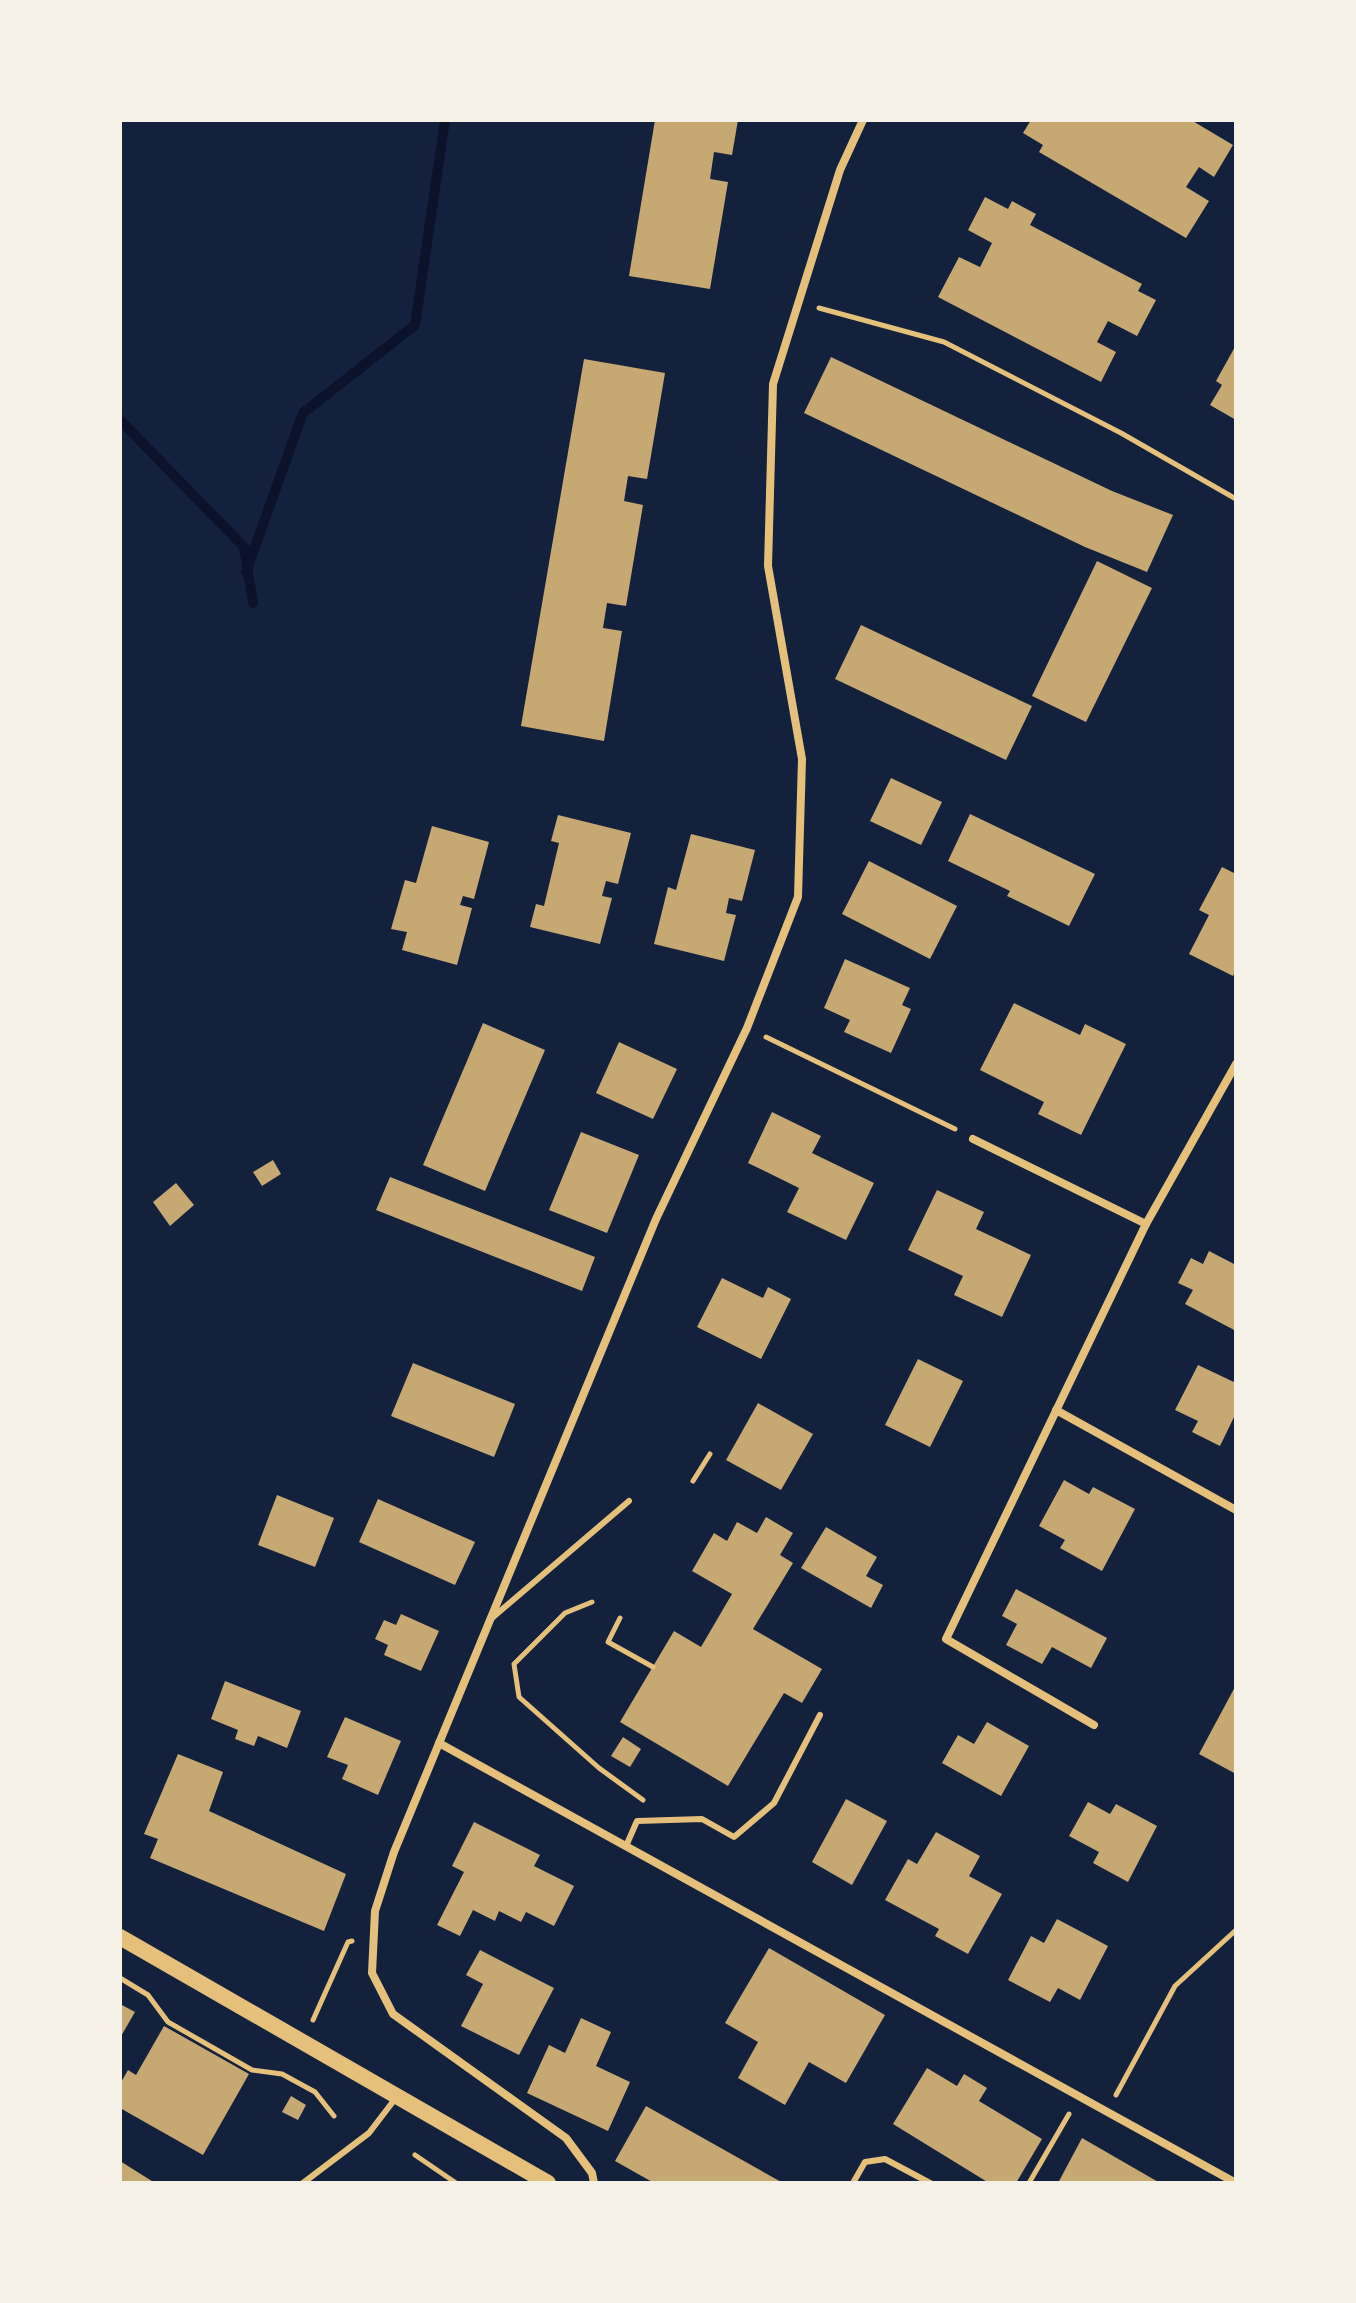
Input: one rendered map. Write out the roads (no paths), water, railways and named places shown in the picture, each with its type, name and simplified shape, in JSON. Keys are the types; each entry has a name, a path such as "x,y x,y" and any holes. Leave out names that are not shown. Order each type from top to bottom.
{"main road":[{"path":"120,1937 548,2183"}],"street":[{"path":"594,2183 592,2173 566,2138 393,2014 372,1973 375,1911 394,1852 656,1219 747,1028 798,897 802,759 768,566 773,384 840,170 863,120"},
{"path":"1094,1725 946,1639 1146,1224 1236,1064"},
{"path":"973,1139 1146,1224"},
{"path":"1056,1410 1236,1510"},
{"path":"439,1743 1236,2183"}],"lane":[{"path":"490,1619 629,1501"},
{"path":"626,1846 637,1821 702,1819 734,1837 774,1803 820,1715"},
{"path":"303,2183 369,2133 397,2096"},
{"path":"853,2183 865,2162 885,2159 930,2183"}],"waterway":[{"path":"246,572 303,413 415,325 445,120"},
{"path":"120,420 244,547 253,603"}]}
